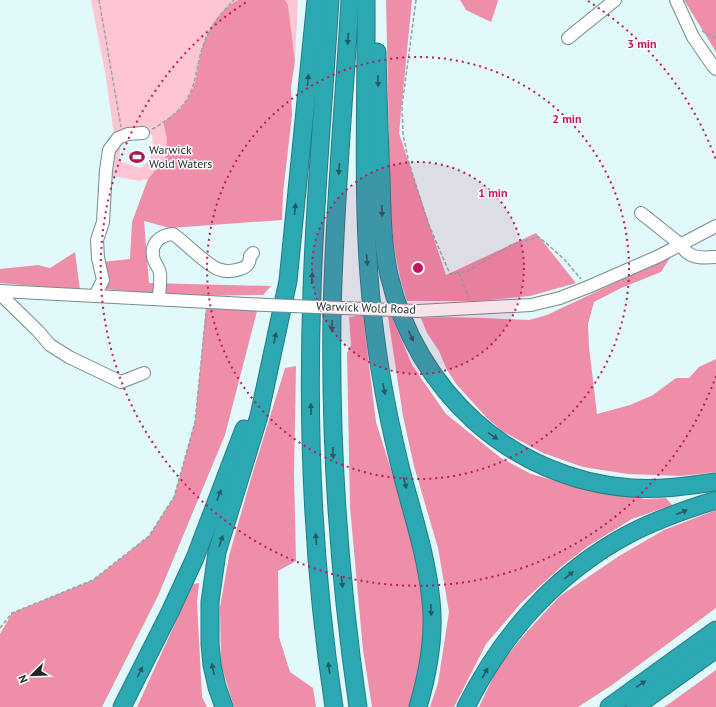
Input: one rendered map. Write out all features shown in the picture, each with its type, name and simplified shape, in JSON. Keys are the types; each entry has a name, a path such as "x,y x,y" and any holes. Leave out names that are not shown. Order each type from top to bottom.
{"highway":[{"path":"224,707 217,687 212,665 210,644 210,602 217,552 259,416 288,282 316,0"},
{"path":"330,0 314,245 310,374 312,467 317,550 334,707"},
{"path":"350,0 335,242 332,314 332,432 337,526 346,619 358,707"},
{"path":"366,0 364,193 369,286 376,341 387,406 399,459 422,545 431,602 430,648 427,670 418,707"},
{"path":"376,0 383,239 390,276 398,306 416,346 436,380 466,414 485,431 524,457 550,469 584,481 630,488 673,488 716,482"},
{"path":"122,707 170,612 195,558 250,415 267,376"},
{"path":"466,707 487,668 520,622 556,585 589,560 630,534 669,516 716,500"},
{"path":"609,707 716,630"},
{"path":"635,707 716,649"}],"street":[{"path":"568,38 615,0"},
{"path":"676,0 693,36 716,69"},
{"path":"95,296 103,280 98,258 97,240 103,222 109,150 118,138 122,136 143,133"},
{"path":"641,213 680,244 684,250 697,258 716,257"},
{"name":"Warwick Wold Road","path":"0,291 159,299 207,303 418,311 532,305 560,298 588,287 659,256 716,226"},
{"path":"159,299 160,273 153,258 153,250 156,242 161,236 173,234 210,264 220,270 232,271 248,266 250,256 253,253"},
{"path":"0,294 38,331 50,346 69,357 121,382 144,373"}],"path":[{"path":"99,0 122,136"},
{"path":"143,133 156,128 173,115 188,99 193,89 200,56 207,35 216,20 234,0"},
{"path":"416,0 402,106 403,134 409,163 428,223 450,274 468,271 511,245 539,237 564,259 588,287"},
{"path":"459,273 473,308"},
{"path":"0,628 12,613 93,580 149,536 174,497 195,422 207,303"}],"shaded area":[{"path":"91,0 238,0 224,10 213,24 202,49 196,78 191,93 183,106 164,126 167,139 166,157 148,179 139,181 109,175 116,146 121,141 119,161 141,168 150,157 153,140 152,135 137,129 114,134 105,72"},
{"path":"238,0 285,0 288,5 295,61 291,88 292,115 283,193 282,220 170,228 144,221 149,283 271,286 263,295 181,296 105,289 109,275 102,262 130,259 132,222 148,179 166,157 167,139 164,122 181,108 191,93 196,78 202,49 213,24 224,10"},
{"path":"285,0 298,0 295,61 288,5"},
{"path":"386,0 412,0 399,133 446,275 536,233 576,283 530,296 478,301 407,301 401,281 393,241 391,220"},
{"path":"460,0 497,0 498,1 491,22 466,10"},
{"path":"684,0 716,0 716,52"},
{"path":"75,252 80,290 0,283 0,269 38,265 50,268"},
{"path":"671,256 661,272 621,288 594,302 588,324 589,347 597,414 630,405 653,395 676,378 689,378 699,367 716,359 716,472 681,476 628,474 583,467 543,453 502,431 486,417 457,385 447,370 439,351 427,333 421,318 444,317 529,320 547,315"},
{"path":"206,307 257,311 225,435 158,596 102,707 0,707 0,634 12,613 93,580 149,536 174,497 195,422"},
{"path":"363,315 376,422 399,495 420,573 424,602 426,646 409,707 372,707 363,650 350,507 347,353 351,345 349,317"},
{"path":"388,317 392,317 412,365 446,414 501,458 531,474 581,488 645,499 666,498 672,505 632,519 588,546 562,566 521,603 486,644 454,707 430,707 438,683 449,612 438,548 414,466 403,416"},
{"path":"296,366 294,474 296,561 278,571 279,637 290,672 313,688 316,707 234,707 221,664 220,607 229,556 285,368"},
{"path":"716,510 716,608 612,685 578,707 479,707 498,667 524,635 560,596 619,556 664,530"},
{"path":"199,583 197,602 202,697 207,707 137,707 193,584"},
{"path":"716,670 716,707 664,707 670,703"}],"place":[{"name":"Warwick Wold Waters","path":"137,157"}]}
